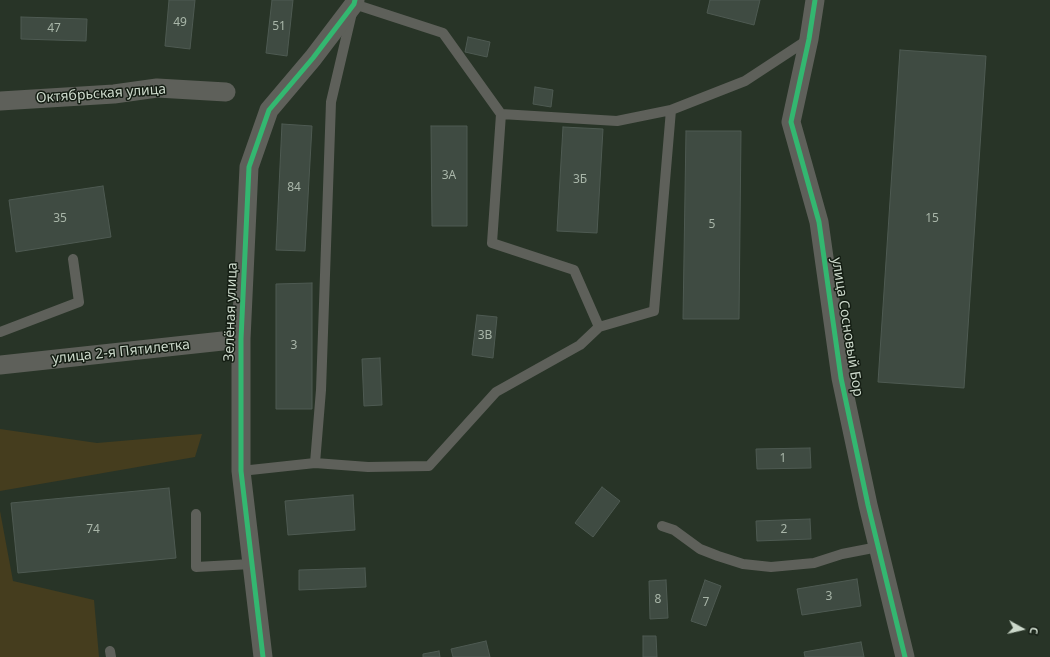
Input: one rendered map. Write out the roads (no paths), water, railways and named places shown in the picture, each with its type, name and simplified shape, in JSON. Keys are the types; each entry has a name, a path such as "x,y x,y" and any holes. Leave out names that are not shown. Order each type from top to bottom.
{"street":[{"name":"улица Сосновый Бор","path":"815,0 809,39 791,122 819,222 841,378 878,548 905,657"},
{"name":"Зелёная улица","path":"263,657 241,471 241,339 249,167 269,110 313,58 354,2"},
{"name":"Октябрьская улица","path":"0,101 114,94 157,88 226,92"},
{"name":"улица 2-я Пятилетка","path":"0,365 241,339"}],"lane":[{"path":"315,463 321,390 331,102 354,2 443,33 501,114 492,243 574,270 599,327"},
{"path":"501,114 617,120 671,110 745,80 809,39"},
{"path":"241,471 315,463 368,467 429,466 496,392 580,345 599,327 654,311 671,110"},
{"path":"0,332 79,302 73,259"},
{"path":"196,514 196,567 251,564"},
{"path":"662,526 674,530 700,549 718,556 743,564 771,567 814,563 842,554 878,548"}]}
